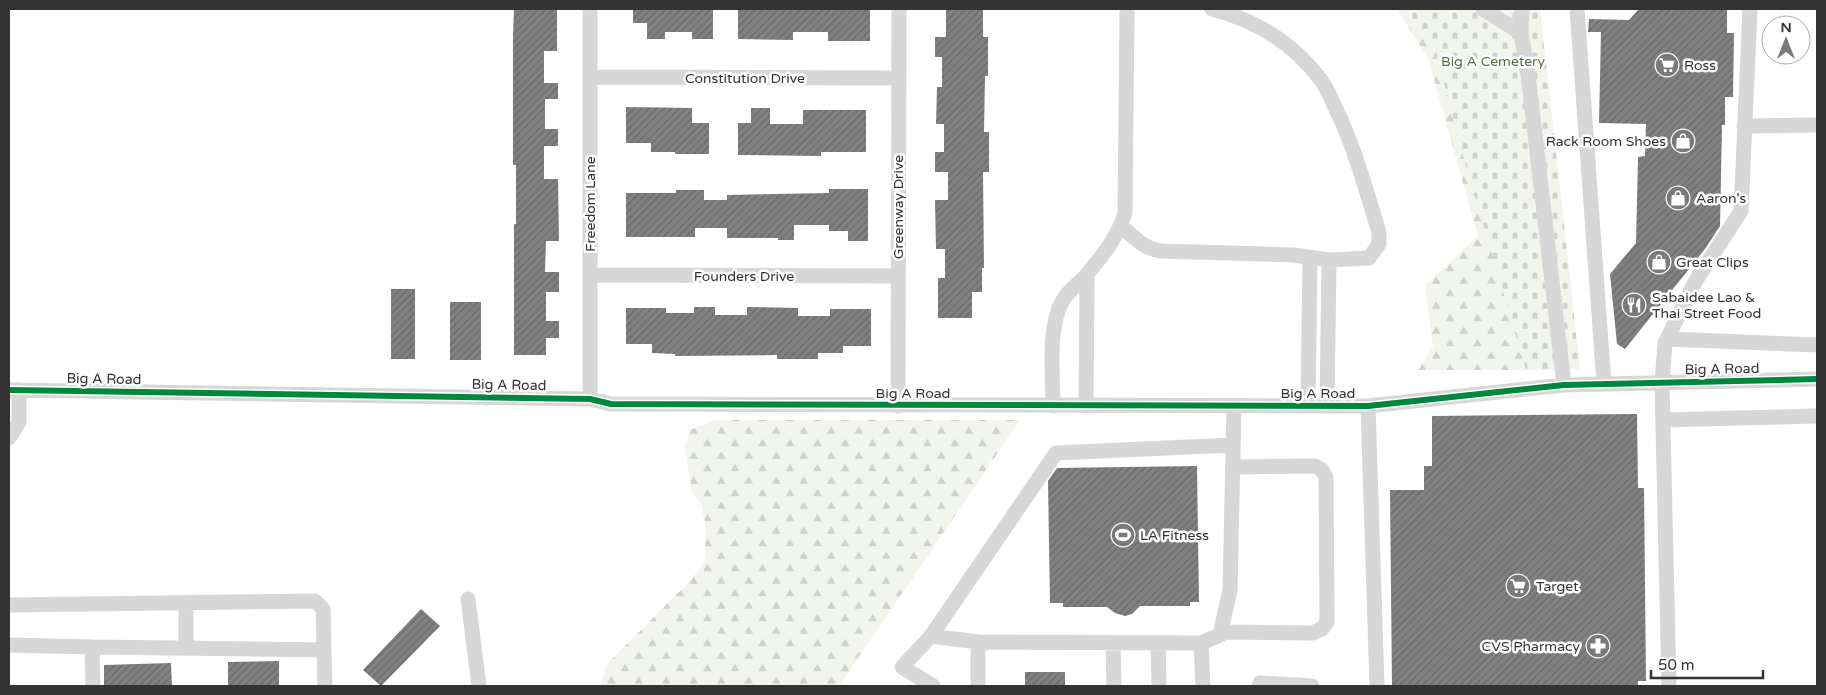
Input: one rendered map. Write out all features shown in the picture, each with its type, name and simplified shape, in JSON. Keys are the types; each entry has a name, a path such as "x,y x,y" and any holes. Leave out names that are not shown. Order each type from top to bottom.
{"street":[{"name":"Freedom Lane","path":"590,9 590,398"},
{"name":"Greenway Drive","path":"898,406 900,9"},
{"path":"1053,406 1053,334 1058,310 1064,299 1087,275 1121,226 1125,213 1127,9"},
{"path":"1121,226 1151,250 1294,255 1329,260 1369,258 1379,244 1379,232 1346,129 1321,80 1291,48 1244,19 1212,9"},
{"path":"1483,9 1521,33"},
{"path":"1522,9 1521,33 1528,74 1564,385"},
{"path":"1577,9 1604,384"},
{"path":"1669,686 1662,383 1665,343 1695,282 1741,211 1750,9"},
{"name":"Constitution Drive","path":"590,77 899,78"},
{"path":"1744,126 1817,125"},
{"path":"1308,406 1310,258"},
{"path":"1327,406 1329,260"},
{"name":"Founders Drive","path":"590,275 898,276"},
{"path":"1086,406 1087,275"},
{"path":"1667,339 1817,345"},
{"name":"Big A Road","path":"14,390 590,398 611,404 1368,406 1564,385 1817,379"},
{"path":"9,438 19,422 14,390"},
{"path":"931,636 978,642 1201,643 1220,636 1230,590 1234,406"},
{"path":"1368,406 1377,686"},
{"path":"1663,420 1817,416"},
{"path":"933,686 902,667 931,636 1056,453 1233,445"},
{"path":"1221,632 1312,633 1322,629 1327,622 1326,478 1322,470 1315,466 1233,466"},
{"path":"468,599 479,686"},
{"path":"9,606 315,601 323,609 325,686"},
{"path":"186,603 186,648"},
{"path":"978,642 978,686"},
{"path":"1113,643 1114,686"},
{"path":"1158,643 1159,686"},
{"path":"1201,643 1203,686"},
{"path":"9,645 324,650"},
{"path":"92,647 93,686"},
{"path":"1259,686 1260,682 1312,686"}],"green space":[{"path":"1397,9 1402,9 1419,27 1436,53 1526,370 1418,370 1433,347 1425,285 1478,236 1428,58"},
{"name":"Big A Cemetery","path":"1402,9 1540,9 1580,369 1526,370 1464,159 1436,53 1419,27"},
{"path":"715,420 1020,420 839,686 600,686 607,664 692,579 705,561 706,528 701,503 692,493 685,447 690,430"}],"building":[{"path":"514,9 557,9 557,51 544,51 544,83 558,83 558,99 545,99 545,129 558,129 558,146 544,146 544,179 558,179 559,241 546,241 545,272 559,272 559,292 546,292 546,321 559,321 559,338 546,338 546,355 514,355 516,165 513,165"},
{"path":"633,9 713,9 713,39 692,39 692,32 665,32 665,39 647,39 647,23 633,23"},
{"path":"738,9 870,9 870,41 828,41 828,32 793,32 793,40 738,39"},
{"path":"946,9 983,9 983,37 988,37 988,76 985,76 984,132 989,132 989,172 983,172 984,268 982,268 982,292 972,292 972,318 938,318 938,278 945,278 945,249 936,249 935,200 948,200 948,172 935,172 935,152 944,152 944,124 936,124 937,87 942,87 942,57 935,57 935,37 946,37"},
{"path":"1639,9 1727,9 1727,33 1734,33 1733,97 1725,97 1725,125 1722,125 1720,226 1705,249 1625,349 1617,344 1610,274 1636,243 1638,157 1645,156 1646,124 1599,123 1601,32 1588,32 1589,19 1629,20"},
{"path":"626,107 692,108 692,123 709,123 709,154 651,152 651,143 626,143"},
{"path":"751,108 770,108 770,124 803,124 803,110 866,110 866,152 821,152 821,156 738,155 738,123 751,123"},
{"path":"829,189 868,189 868,241 848,241 848,231 829,231 829,225 794,225 794,240 778,240 778,238 727,238 727,228 695,228 695,237 626,237 626,193 676,193 676,190 704,190 704,200 727,200 727,195 829,193"},
{"path":"391,289 415,289 415,359 391,359"},
{"path":"450,302 481,302 481,360 450,360"},
{"path":"694,307 715,307 715,315 747,315 747,307 798,308 798,316 830,316 830,309 871,309 871,346 843,346 843,353 818,353 818,359 777,359 777,355 675,356 675,354 652,353 652,344 626,344 626,308 666,308 666,313 694,313"},
{"name":"Target","path":"1637,414 1638,488 1644,488 1646,681 1638,681 1638,686 1392,686 1390,490 1424,490 1424,466 1432,466 1432,416"},
{"name":"LA Fitness","path":"1197,466 1199,602 1190,602 1190,606 1140,606 1132,614 1125,616 1115,613 1107,607 1063,607 1063,603 1050,603 1048,481 1057,468"},
{"path":"421,609 440,626 381,686 363,670"},
{"path":"279,661 279,686 228,686 228,662"},
{"path":"171,663 172,686 104,686 104,665"},
{"path":"1025,672 1065,672 1065,686 1025,686"}],"cycle path":[{"path":"9,390 590,399 611,404 1368,406 1564,385 1817,379"}],"place":[{"name":"Ross","path":"1667,65"},
{"name":"Rack Room Shoes","path":"1683,141"},
{"name":"Aaron's","path":"1678,198"},
{"name":"Great Clips","path":"1659,262"},
{"name":"Sabaidee Lao & Thai Street Food","path":"1634,305"},
{"name":"LA Fitness","path":"1123,535"},
{"name":"Target","path":"1518,586"},
{"name":"CVS Pharmacy","path":"1598,646"}]}
